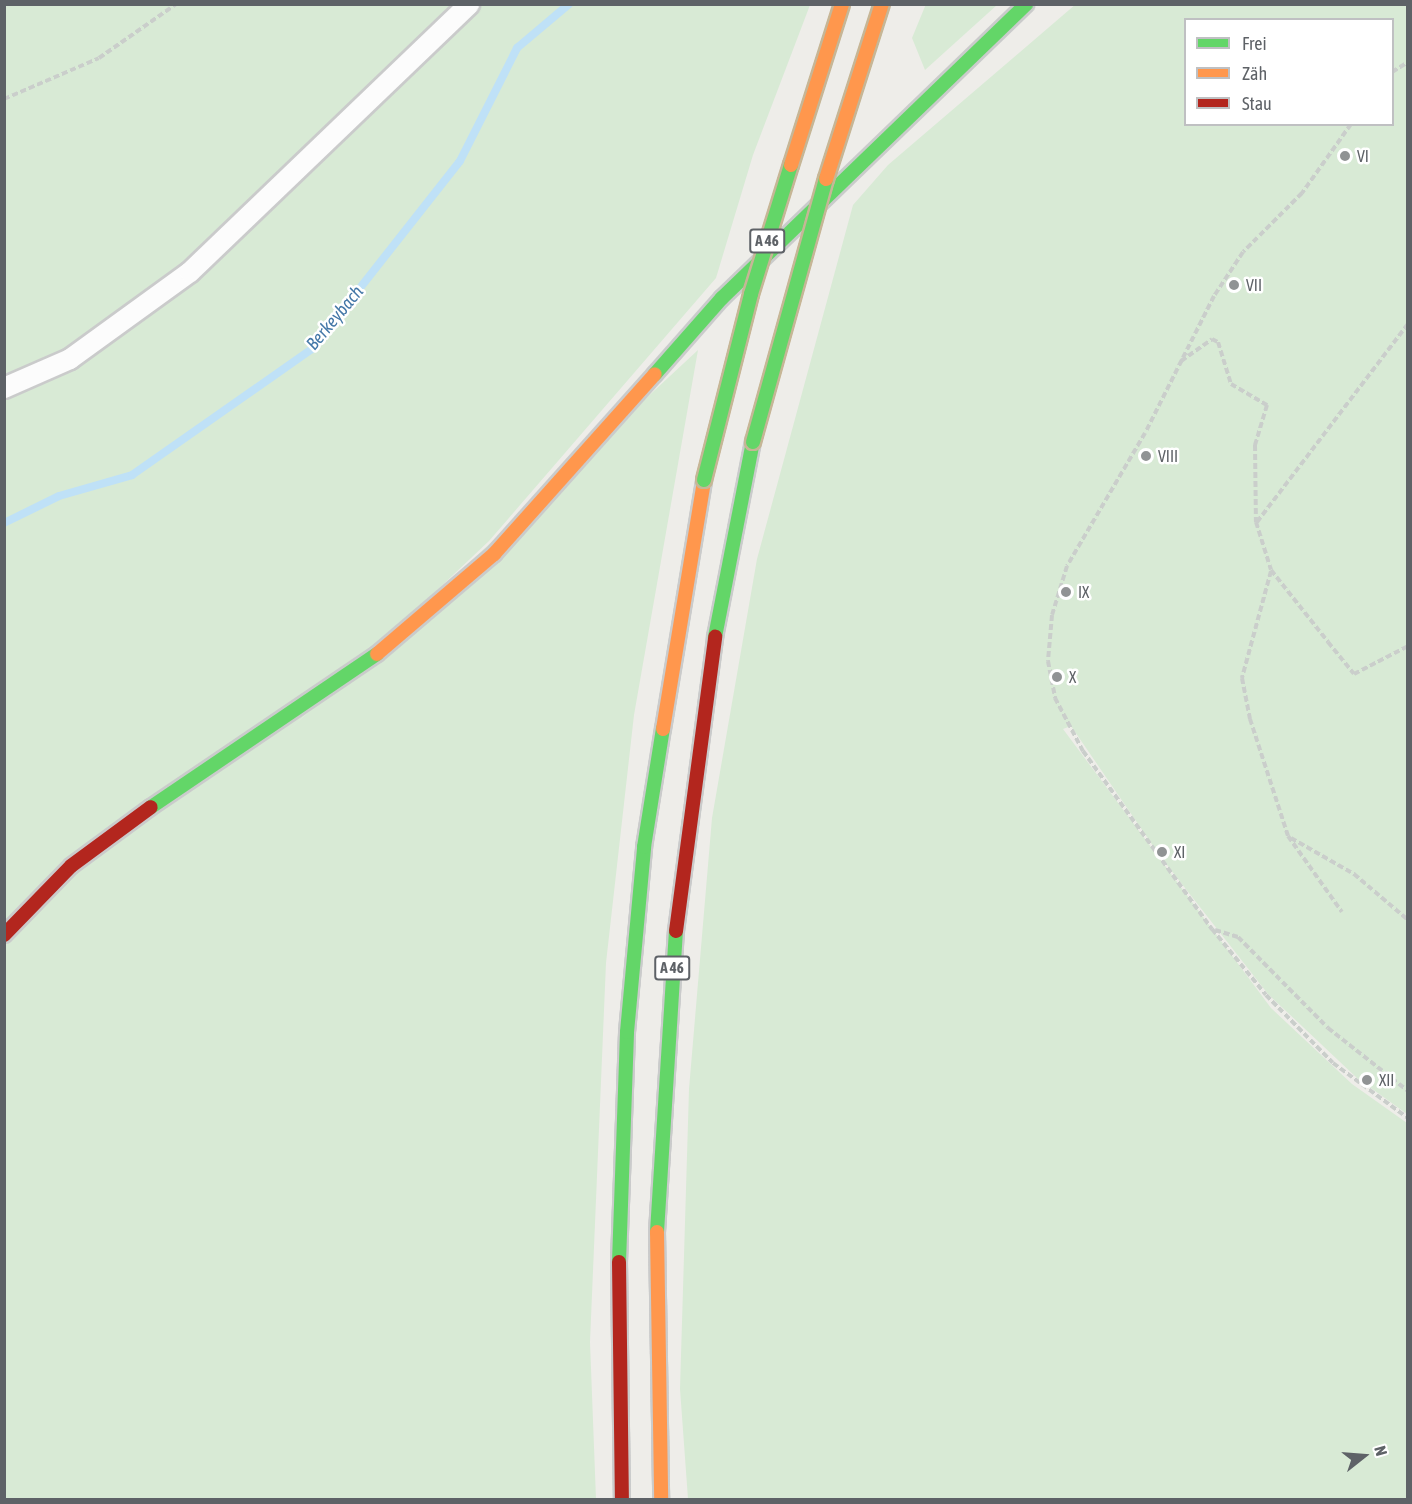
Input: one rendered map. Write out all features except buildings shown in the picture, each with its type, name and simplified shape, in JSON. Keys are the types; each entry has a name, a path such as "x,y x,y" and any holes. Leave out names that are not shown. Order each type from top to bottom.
{"main road":[{"name":"A 46","path":"622,1500 618,1229 627,1032 646,835 704,480 751,294 842,4"},
{"name":"A 46","path":"661,1500 657,1196 668,1006 703,711 753,442 801,257 882,4"},
{"path":"4,935 71,866 138,815 349,677 494,554 722,298 1026,4"}],"street":[{"path":"4,388 70,359 190,272 469,4"}],"path":[{"path":"4,99 99,58 176,4"},
{"path":"1394,71 1407,62"},
{"path":"1350,126 1302,193 1231,269 1067,566 1052,615 1048,661 1054,698 1083,751 1212,928 1312,1042 1407,1118"},
{"path":"1256,522 1407,324"},
{"path":"1180,362 1212,339 1218,342 1231,384 1267,405 1255,445 1256,522 1271,570 1354,674 1407,646"},
{"path":"1271,570 1242,678 1270,794 1288,836 1342,912"},
{"path":"1288,836 1354,874 1407,920"},
{"path":"1212,928 1238,937 1328,1028 1407,1091"}],"green space":[{"path":"926,4 997,5 925,70 912,38"},
{"path":"1076,4 1407,5 1407,1114 1357,1078 1268,994 1160,856 1071,726 1063,729 1271,1008 1352,1084 1407,1123 1407,1499 688,1499 680,1389 689,1089 712,818 757,559 853,205 888,165"},
{"path":"4,5 810,5 753,155 716,278 489,541 287,732 698,350 634,715 606,963 590,1342 596,1499 5,1499"}],"waterway":[{"name":"Berkeybach","path":"4,523 59,496 132,475 312,349 460,161 517,48 569,4"}],"traffic: fast":[{"path":"655,374 722,298 1026,4"},
{"path":"704,480 751,294 791,165"},
{"path":"753,442 826,179"},
{"path":"715,637 753,442"},
{"path":"151,807 377,654"},
{"path":"619,1262 627,1032 644,847 663,729"},
{"path":"657,1232 676,931"}],"traffic: slow":[{"path":"791,165 842,4"},
{"path":"826,179 882,4"},
{"path":"377,654 494,554 655,374"},
{"path":"663,729 704,480"},
{"path":"657,1232 661,1500"}],"traffic: jam":[{"path":"676,931 715,637"},
{"path":"4,935 71,866 151,807"},
{"path":"619,1262 622,1500"}],"place":[{"name":"VI","path":"1345,156"},
{"name":"VII","path":"1234,285"},
{"name":"VIII","path":"1146,456"},
{"name":"IX","path":"1066,592"},
{"name":"X","path":"1057,677"},
{"name":"XI","path":"1162,852"},
{"name":"XII","path":"1367,1080"}]}
